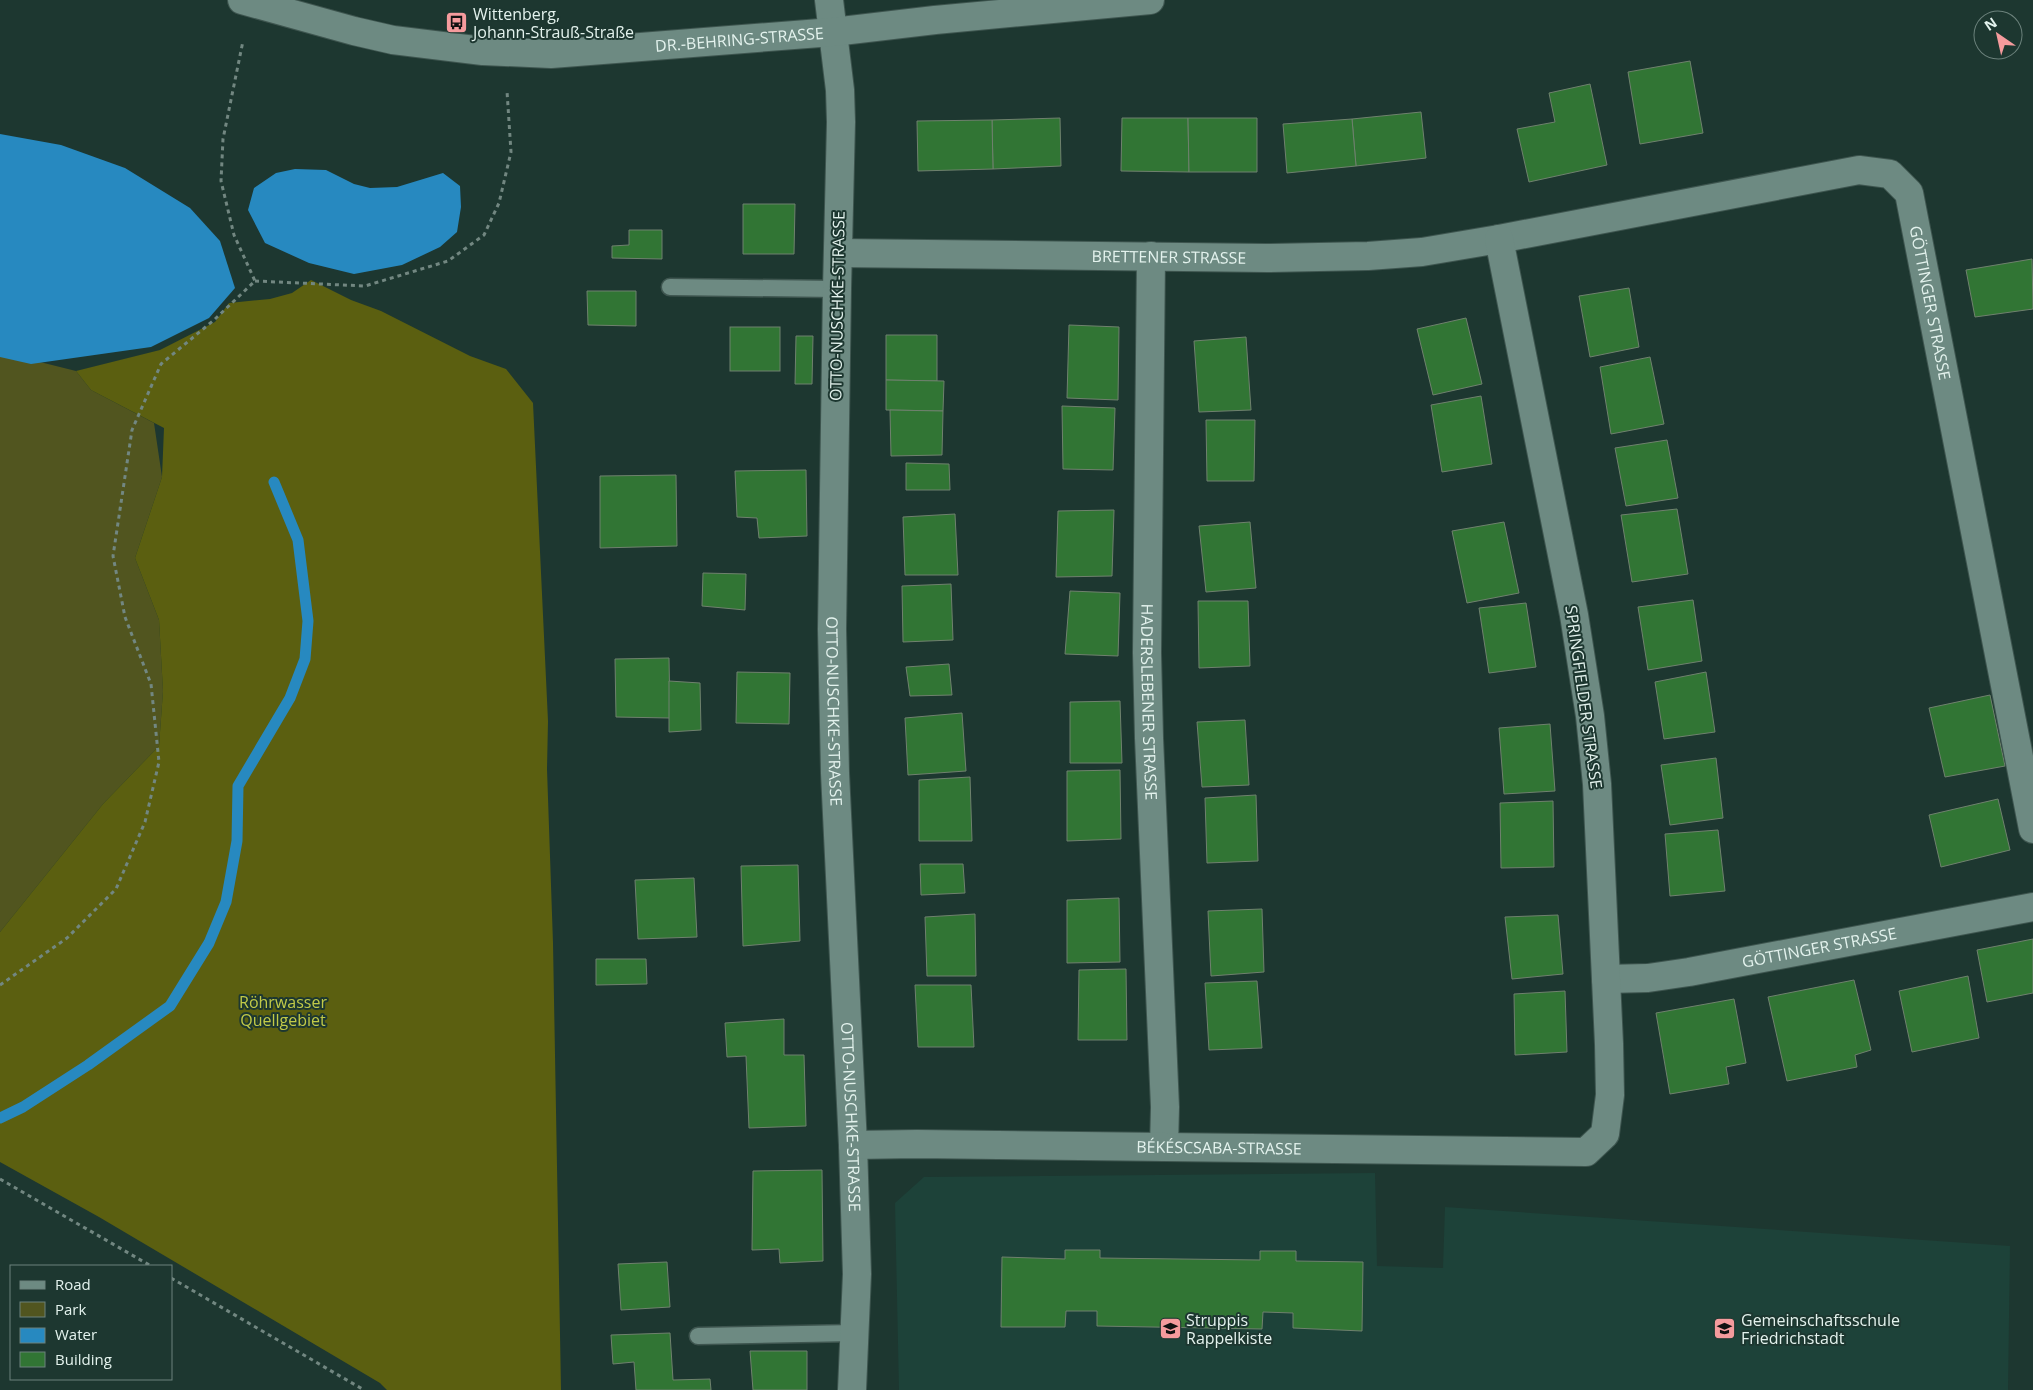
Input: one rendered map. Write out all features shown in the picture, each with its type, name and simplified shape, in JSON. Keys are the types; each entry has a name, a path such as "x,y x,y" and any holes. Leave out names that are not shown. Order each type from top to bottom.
{"street":[{"name":"DR.-BEHRING-STRASSE","path":"242,0 394,40 432,46 520,54 588,52 833,32 935,20 1150,0"},
{"name":"OTTO-NUSCHKE-STRASSE","path":"829,0 840,90 841,122 832,629 857,1274 852,1390"},
{"name":"GÖTTINGER STRASSE","path":"1499,239 1859,170 1890,174 1909,193 2033,829"},
{"name":"BRETTENER STRASSE","path":"839,253 1266,258 1368,256 1422,252 1499,239"},
{"name":"SPRINGFIELDER STRASSE","path":"1499,239 1574,615 1590,716 1597,784 1610,1095 1605,1134 1586,1152"},
{"name":"HADERSLEBENER STRASSE","path":"1151,256 1147,653 1165,1107 1164,1147"},
{"name":"GÖTTINGER STRASSE","path":"1606,979 1648,978 1689,972 2033,907"},
{"name":"BÉKÉSCSABA-STRASSE","path":"853,1145 917,1144 1586,1152"}],"lane":[{"path":"670,287 837,289"},
{"path":"698,1336 855,1333"}],"path":[{"path":"243,41 223,139 222,181 234,235 255,281"},
{"path":"0,985 67,938 116,889 145,822 159,762 151,684 125,618 113,556 132,430 161,364 214,320 255,281 366,286 448,261 484,235 499,203 511,152 507,90"},
{"path":"0,1179 149,1265"},
{"path":"172,1279 364,1390"}],"shaded area":[{"path":"1375,1173 1377,1266 1443,1268 1445,1207 2010,1246 2008,1390 899,1390 895,1203 924,1177"}],"green space":[{"name":"Röhrwasser Quellgebiet","path":"311,280 351,300 381,311 470,356 506,369 533,403 548,721 547,769 553,943 561,1390 387,1390 380,1383 99,1217 0,1162 0,932 103,804 159,746 163,691 159,620 135,558 162,477 164,428 91,390 76,371 160,350 215,322 229,303 270,299 292,293"},
{"path":"0,352 76,371 91,390 154,423 162,477 135,558 159,620 163,691 159,746 103,804 0,932"}],"water":[{"path":"0,134 61,145 125,168 190,208 220,241 235,288 209,318 151,347 31,364 0,357"},
{"path":"295,169 326,170 354,184 370,188 397,187 443,173 460,186 461,207 457,232 440,247 402,265 354,274 309,263 265,243 248,210 254,188 276,173"}],"building":[{"path":"1690,61 1703,133 1640,144 1628,72"},
{"path":"1590,84 1607,165 1529,182 1517,129 1555,122 1549,93"},
{"path":"1421,112 1426,158 1356,166 1352,119"},
{"path":"1060,118 1061,166 993,169 992,120"},
{"path":"1122,118 1188,118 1189,172 1121,171"},
{"path":"1188,118 1257,118 1257,172 1189,172"},
{"path":"1352,119 1356,166 1287,173 1283,124"},
{"path":"992,120 993,169 918,171 917,121"},
{"path":"743,204 795,204 794,254 743,254"},
{"path":"629,230 662,230 662,259 612,258 612,246 629,245"},
{"path":"2032,259 2033,309 1975,317 1966,270"},
{"path":"1629,288 1639,347 1590,357 1579,296"},
{"path":"587,291 636,291 636,326 588,325"},
{"path":"1466,318 1482,384 1433,395 1417,329"},
{"path":"1069,325 1119,327 1118,400 1067,398"},
{"path":"730,327 780,327 780,371 730,371"},
{"path":"886,335 937,335 937,381 886,380"},
{"path":"796,336 813,336 812,384 795,384"},
{"path":"1246,337 1251,410 1199,412 1194,341"},
{"path":"1650,357 1664,424 1611,434 1600,367"},
{"path":"886,380 944,381 943,411 886,410"},
{"path":"1481,396 1492,464 1442,472 1431,405"},
{"path":"1062,406 1115,408 1113,470 1063,469"},
{"path":"890,410 943,411 942,455 891,456"},
{"path":"1206,420 1255,420 1254,481 1207,481"},
{"path":"1667,440 1678,498 1626,506 1615,448"},
{"path":"906,463 949,464 950,490 906,490"},
{"path":"806,470 807,536 759,538 757,518 737,517 735,471"},
{"path":"676,475 677,546 600,548 600,476"},
{"path":"1677,509 1688,574 1632,582 1621,515"},
{"path":"1114,510 1112,576 1056,577 1058,511"},
{"path":"955,514 958,575 905,575 903,517"},
{"path":"1250,522 1256,588 1206,592 1199,526"},
{"path":"1504,522 1519,593 1467,603 1452,531"},
{"path":"703,573 746,574 745,610 702,606"},
{"path":"951,584 953,640 903,642 902,586"},
{"path":"1070,591 1120,593 1118,656 1065,654"},
{"path":"1693,600 1702,661 1648,670 1638,607"},
{"path":"1198,601 1248,601 1250,666 1199,668"},
{"path":"1526,603 1536,667 1489,673 1479,608"},
{"path":"669,658 670,718 616,717 615,659"},
{"path":"949,664 952,695 910,696 906,667"},
{"path":"737,672 790,673 789,724 736,723"},
{"path":"1706,672 1715,732 1664,739 1655,682"},
{"path":"669,681 700,683 701,730 669,732"},
{"path":"1990,695 2005,766 1945,777 1929,708"},
{"path":"1120,701 1122,763 1070,763 1070,702"},
{"path":"962,713 966,771 908,775 905,718"},
{"path":"1245,720 1249,785 1202,787 1197,722"},
{"path":"1550,724 1555,791 1504,794 1499,728"},
{"path":"1716,758 1723,818 1670,825 1661,765"},
{"path":"1120,770 1121,839 1067,841 1067,771"},
{"path":"970,777 972,841 919,841 919,780"},
{"path":"1256,795 1258,861 1207,863 1205,798"},
{"path":"1998,799 2010,850 1941,867 1929,815"},
{"path":"1553,801 1554,867 1501,868 1500,803"},
{"path":"1718,830 1725,891 1670,896 1665,834"},
{"path":"920,864 963,864 965,893 921,895"},
{"path":"798,865 800,941 743,946 741,866"},
{"path":"694,878 697,937 638,939 635,880"},
{"path":"1119,898 1120,962 1067,963 1067,900"},
{"path":"1262,909 1264,972 1211,976 1208,911"},
{"path":"975,914 976,976 927,976 925,917"},
{"path":"1558,915 1563,974 1512,979 1505,917"},
{"path":"2033,939 2033,993 1987,1002 1977,950"},
{"path":"596,959 646,959 647,984 596,985"},
{"path":"1126,969 1127,1040 1078,1040 1079,970"},
{"path":"1968,976 1979,1038 1912,1052 1899,991"},
{"path":"1854,980 1871,1050 1855,1055 1857,1067 1787,1081 1768,997"},
{"path":"1257,981 1262,1048 1209,1050 1205,983"},
{"path":"915,985 971,985 974,1047 918,1047"},
{"path":"1565,991 1567,1052 1515,1055 1514,994"},
{"path":"1734,999 1746,1063 1726,1067 1729,1084 1670,1094 1656,1013"},
{"path":"784,1019 784,1055 804,1055 806,1126 749,1128 746,1056 727,1057 725,1023"},
{"path":"822,1170 823,1261 780,1263 779,1249 752,1250 753,1171"},
{"path":"1065,1250 1100,1250 1100,1258 1260,1260 1260,1251 1296,1251 1296,1261 1363,1262 1362,1331 1293,1328 1293,1313 1263,1312 1262,1329 1097,1326 1097,1311 1066,1311 1065,1327 1001,1327 1002,1257 1065,1259"},
{"path":"667,1262 670,1307 621,1310 618,1264"},
{"path":"670,1333 673,1380 710,1379 711,1390 636,1390 634,1362 613,1364 611,1335"},
{"path":"750,1351 807,1351 807,1390 753,1390"}],"waterway":[{"path":"0,1118 23,1107 88,1065 170,1006 209,943 226,902 237,841 238,786 290,698 305,659 308,621 298,540 274,482"}],"place":[{"name":"Wittenberg, Johann-Strauß-Straße","path":"457,23"},
{"name":"Struppis Rappelkiste","path":"1170,1329"},
{"name":"Gemeinschaftsschule Friedrichstadt","path":"1725,1329"}]}
